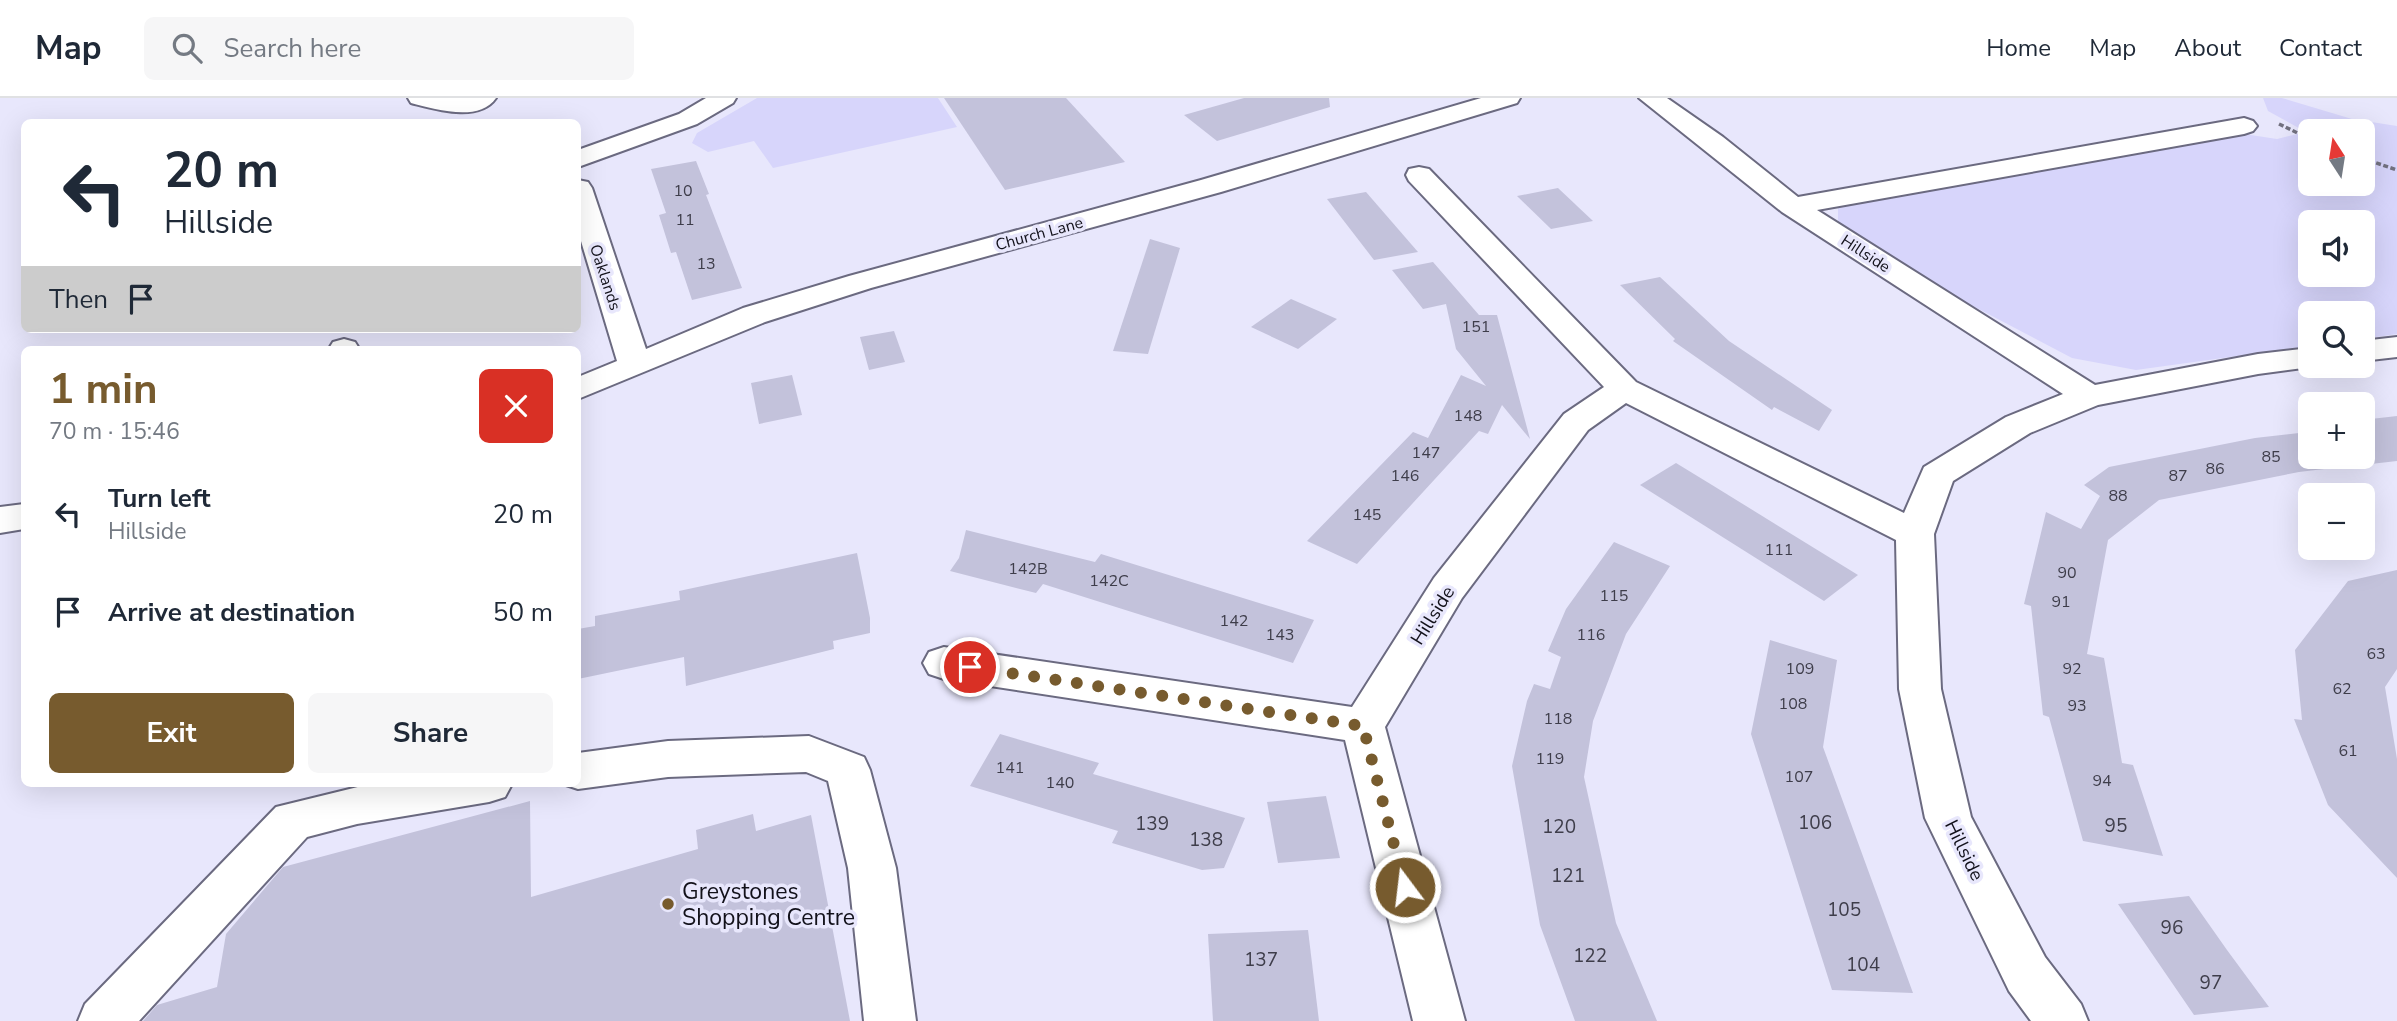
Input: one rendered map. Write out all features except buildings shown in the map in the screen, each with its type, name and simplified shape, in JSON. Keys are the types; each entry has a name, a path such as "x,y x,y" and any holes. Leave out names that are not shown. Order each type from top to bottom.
{"street":[{"path":"420,98 459,107 484,98"},
{"name":"Hillside","path":"1651,98 1714,143 1792,206 2089,396"},
{"path":"581,158 688,119 720,99"},
{"name":"Church Lane","path":"581,388 754,316 860,282 1211,186 1503,99"},
{"path":"1792,206 2244,126"},
{"path":"1419,175 1624,389 1915,534"},
{"name":"Oaklands","path":"581,197 635,365"},
{"path":"2375,350 2397,347"},
{"name":"Hillside","path":"2062,1021 2027,974 1948,818 1920,689 1915,534 1937,475 2018,425 2089,396 2258,364 2298,359"},
{"name":"Hillside","path":"1363,726 1448,588 1576,422 1624,389"},
{"path":"0,520 21,517"},
{"path":"944,663 1363,726 1439,1021"},
{"path":"581,771 668,759 809,754 848,770 872,868 890,1021"},
{"path":"104,1021 292,821 357,805 470,787"}],"path":[{"path":"2375,162 2397,170"}],"shaded area":[{"path":"757,98 938,98 957,127 773,168 754,141 708,152 692,143 697,133"},
{"path":"2263,98 2282,98 2352,119 2298,119 2298,128 2268,111"},
{"path":"2375,123 2397,126 2397,334 2375,337 2375,301 2298,301 2298,348 2136,370 2072,358 1891,263 1838,225 1838,203 2244,134 2277,139 2298,134 2298,196 2375,196"}],"place":[{"name":"Greystones Shopping Centre","path":"668,904"}],"route":[{"path":"970,667 1363,726 1405,887"}]}
